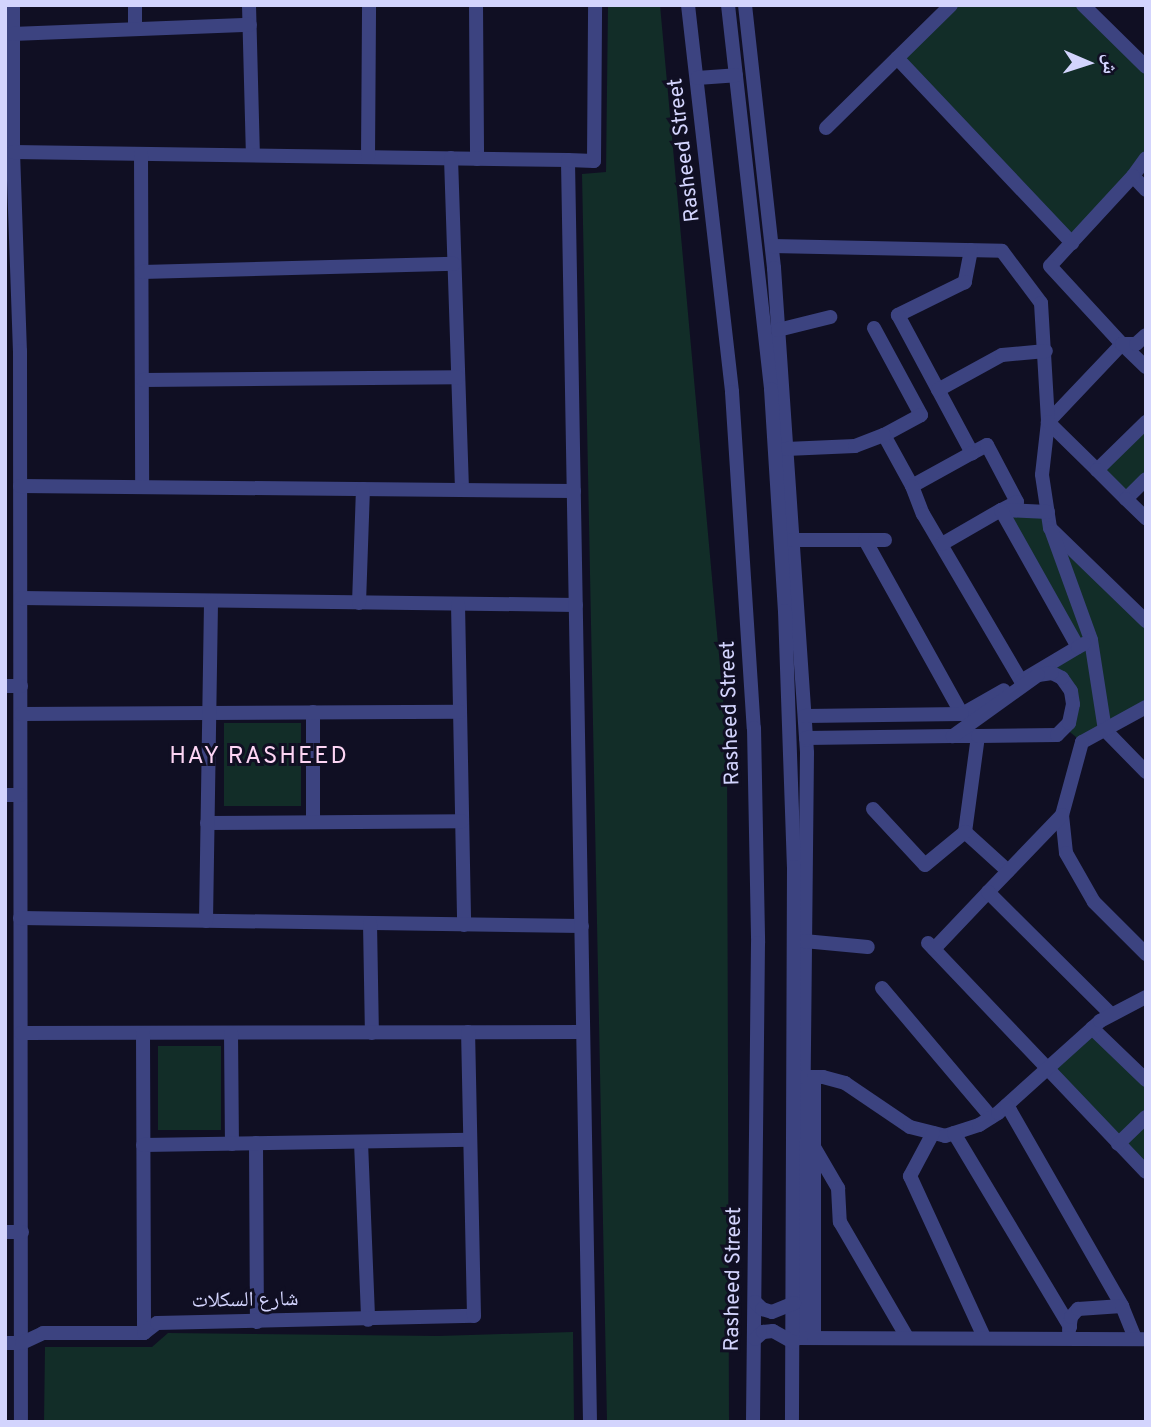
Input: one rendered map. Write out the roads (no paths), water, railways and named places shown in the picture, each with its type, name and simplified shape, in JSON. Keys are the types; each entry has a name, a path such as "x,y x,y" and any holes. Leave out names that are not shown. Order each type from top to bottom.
{"street":[{"path":"13,5 12,351 20,486 21,685 21,714 13,795 20,918 21,1422"},
{"path":"135,5 135,29"},
{"path":"250,5 253,155"},
{"path":"368,157 369,5"},
{"path":"476,5 477,159"},
{"path":"13,152 594,160 596,5"},
{"name":"Rasheed Street","path":"688,5 732,392 752,703 758,931 753,1422"},
{"path":"728,5 771,389 785,611 794,867 794,1303 800,1339"},
{"path":"745,5 772,246 806,738 804,941 813,1146 792,1422"},
{"path":"826,128 951,5"},
{"path":"1083,5 1146,67"},
{"path":"12,34 250,24"},
{"path":"897,58 1072,243"},
{"path":"697,78 736,75"},
{"path":"141,153 142,487"},
{"path":"451,158 462,490"},
{"path":"1146,158 1133,177 1050,266 1146,367"},
{"path":"568,160 590,1422"},
{"path":"1133,177 1146,190"},
{"path":"772,246 1002,251 1019,271 1041,303 1046,351 1048,422 1042,475 1050,528 1091,640 1105,730 1146,772"},
{"path":"971,250 965,282 898,315 972,453"},
{"path":"142,272 454,264"},
{"path":"778,330 830,317"},
{"path":"786,449 855,446 884,435 921,415 874,328"},
{"path":"1048,422 1122,344 1136,344 1146,335"},
{"path":"939,390 1002,355 1046,351"},
{"path":"143,380 458,377"},
{"path":"1048,422 1146,519"},
{"path":"1097,470 1146,422"},
{"path":"884,435 912,486 923,514 1021,681"},
{"path":"912,486 987,445 1017,502 942,544"},
{"path":"1126,499 1146,479"},
{"path":"20,486 574,491"},
{"path":"359,603 363,489"},
{"path":"1001,510 1048,512"},
{"path":"1001,510 1078,647"},
{"path":"1050,528 1146,621"},
{"path":"793,540 885,540"},
{"path":"865,540 962,714"},
{"path":"20,598 576,605"},
{"path":"206,921 211,601"},
{"path":"458,604 464,925"},
{"path":"804,716 962,714 1091,640"},
{"path":"806,738 1057,735 1065,727 1073,704 1071,691 1062,678 1052,673 1038,675 953,736"},
{"path":"5,686 21,685"},
{"path":"1146,708 1082,742 1062,815 1066,853 1094,902 1146,954"},
{"path":"313,712 313,822"},
{"path":"21,714 460,712"},
{"path":"1065,727 1082,742"},
{"path":"873,809 925,865 965,832 978,736"},
{"path":"1062,815 988,892 931,946 1146,1172"},
{"path":"207,822 461,821"},
{"path":"965,832 1008,871"},
{"path":"988,892 1111,1014"},
{"path":"20,918 582,926"},
{"path":"370,923 372,1033"},
{"path":"804,941 868,947"},
{"path":"882,988 991,1117"},
{"path":"808,1077 845,1083 910,1127 945,1136 991,1117 1048,1070 1092,1028 1111,1014 1146,997"},
{"path":"1092,1028 1146,1080"},
{"path":"143,1145 470,1140 468,1032"},
{"path":"21,1033 583,1032"},
{"path":"231,1033 232,1143"},
{"path":"143,1034 144,1333"},
{"path":"800,1339 808,1077"},
{"path":"1007,1105 1140,1339"},
{"path":"1118,1144 1146,1116"},
{"path":"5,1121 21,1122"},
{"path":"933,1133 910,1176 984,1337"},
{"path":"954,1133 1069,1333"},
{"name":"شارع السكلات","path":"5,1343 22,1343 43,1333 144,1333 157,1323 368,1320 474,1315 470,1140"},
{"path":"361,1142 368,1320"},
{"path":"256,1143 257,1322"},
{"path":"813,1146 838,1188 840,1222 907,1337"},
{"path":"5,1232 22,1232"},
{"path":"755,1302 762,1309 772,1312 794,1303"},
{"path":"1069,1333 1072,1317 1078,1309 1122,1306"},
{"path":"755,1339 763,1332 773,1331 800,1339 984,1337 1069,1333 1140,1339"}],"district":[{"name":"HAY RASHEED","path":"259,758"}]}
